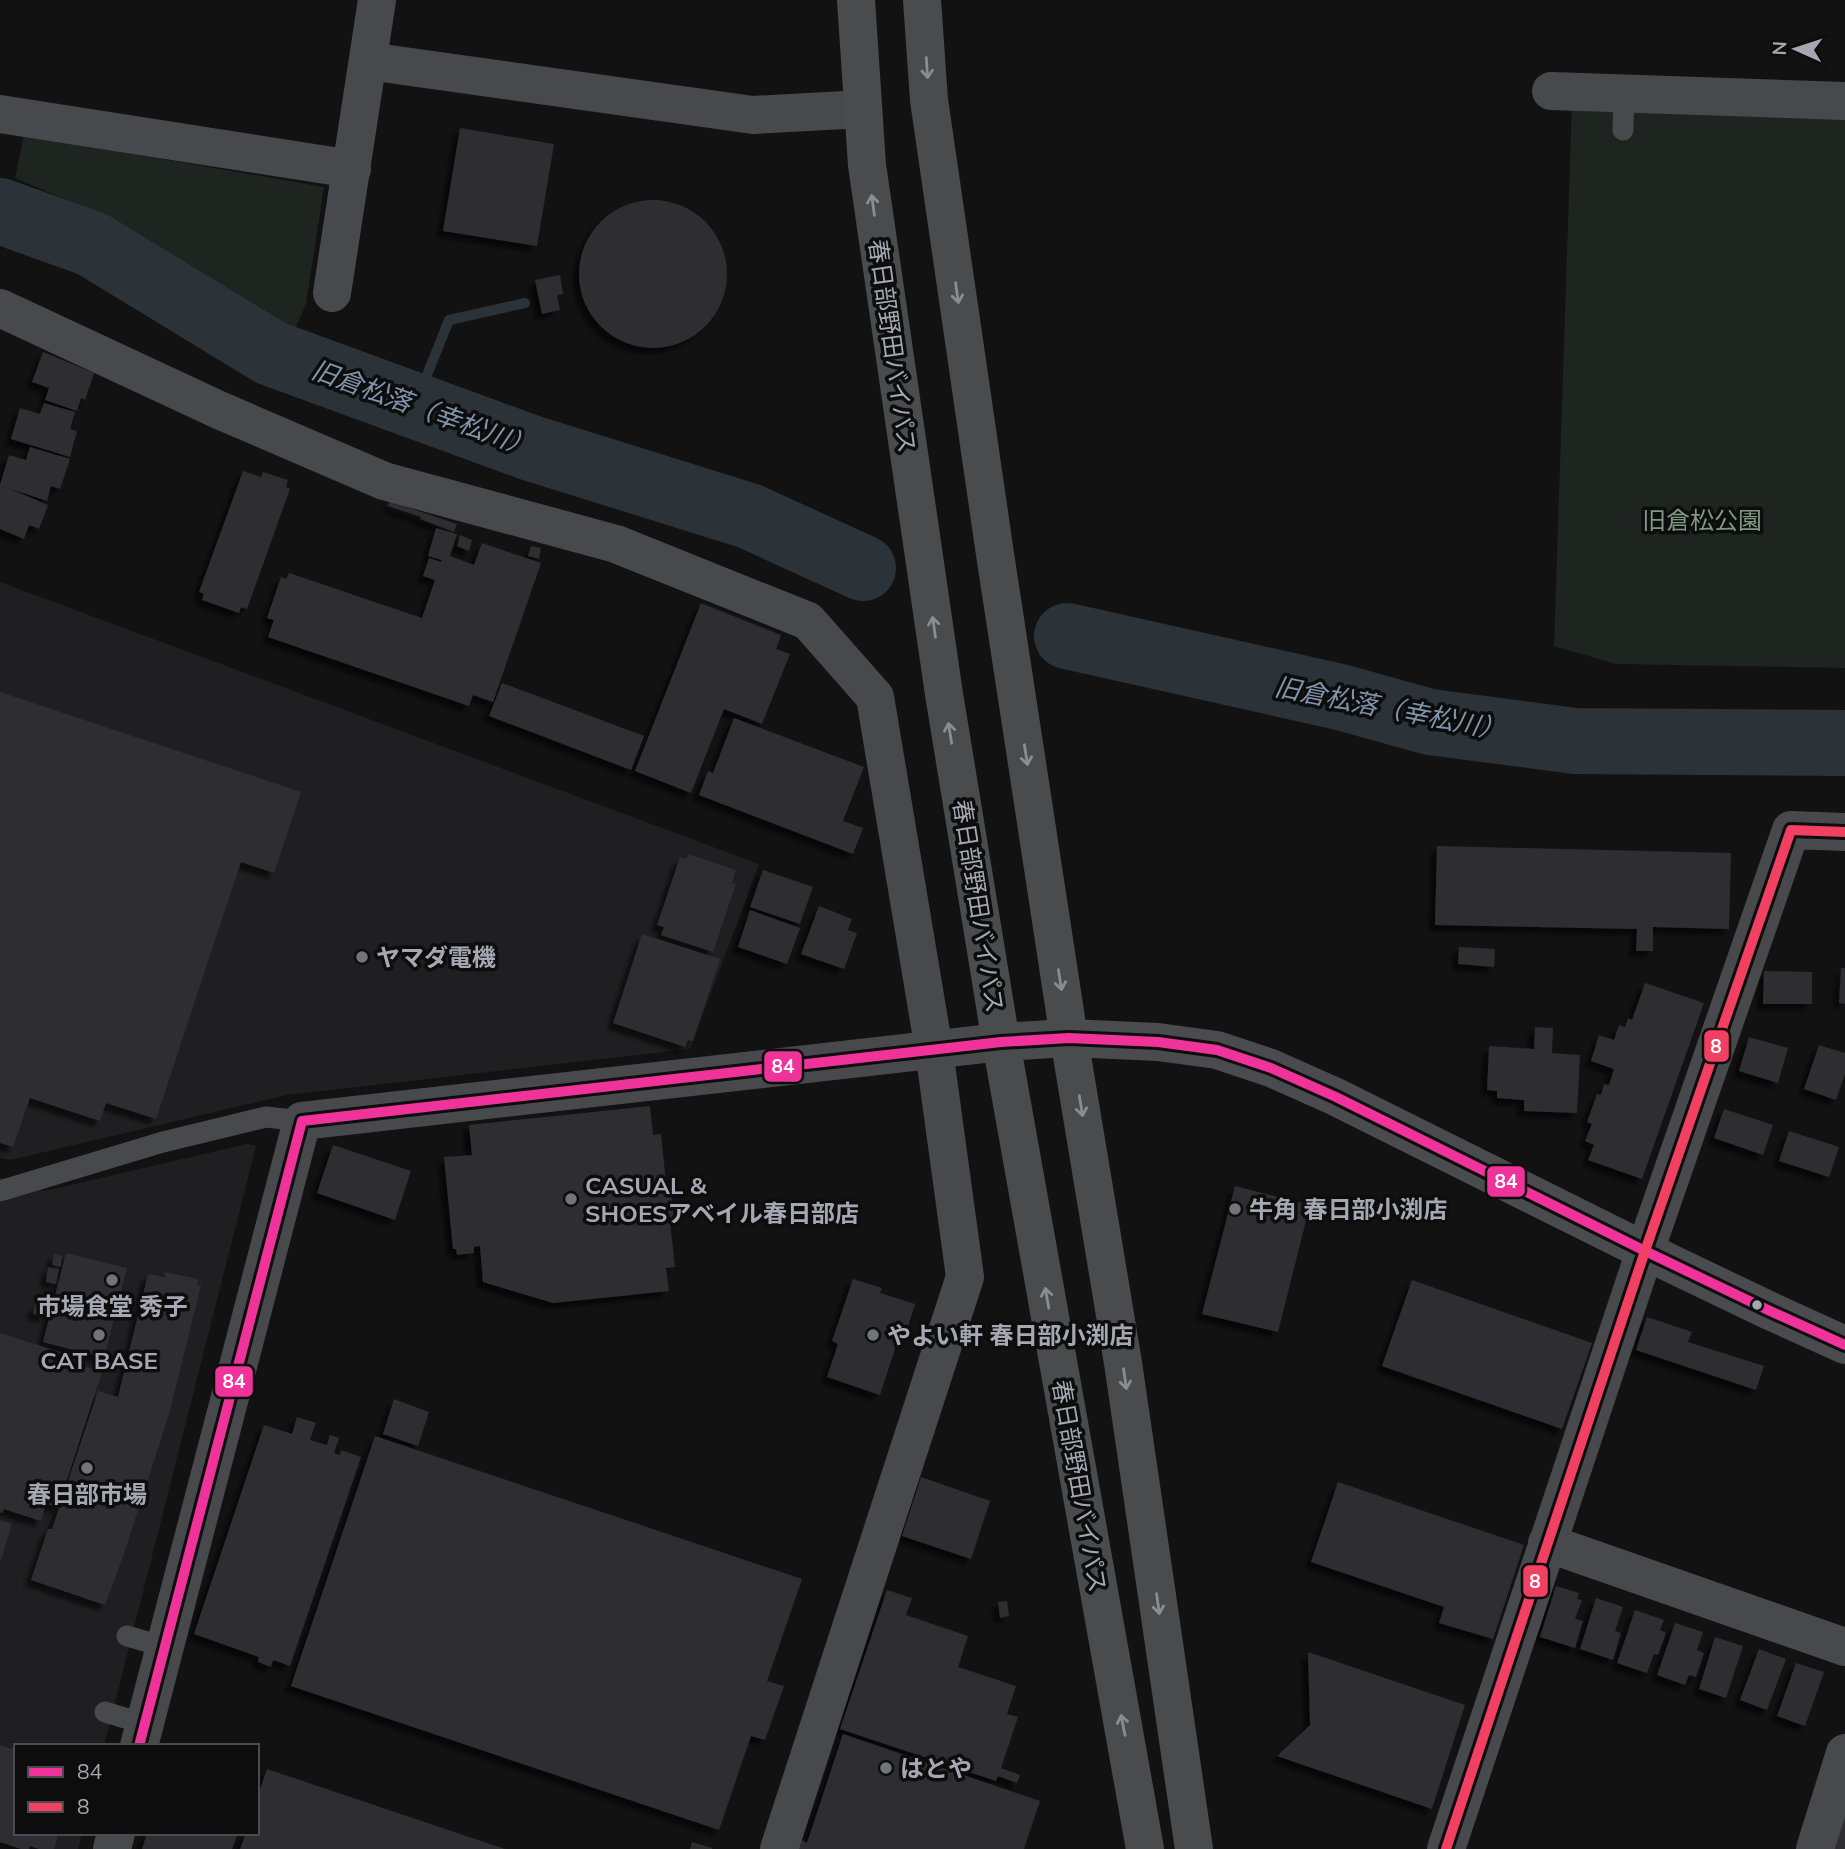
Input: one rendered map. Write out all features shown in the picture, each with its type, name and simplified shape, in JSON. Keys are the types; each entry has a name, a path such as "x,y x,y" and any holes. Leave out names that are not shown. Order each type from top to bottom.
{"highway":[{"name":"春日部野田バイパス","path":"856,0 867,165 944,694 1001,1042 1145,1849"},
{"path":"922,0 929,100 1015,687 1123,1363 1196,1849"}],"main road":[{"path":"1001,1042 1069,1038 1158,1042 1217,1050 1271,1068 1336,1097 1645,1251 1845,1345"}],"street":[{"path":"332,293 377,0"},
{"path":"368,61 753,115 863,109"},
{"path":"1550,91 1623,112 1845,101"},
{"path":"0,114 352,169"},
{"path":"0,308 219,410 384,481 616,544 808,621 875,697 934,1051 965,1277 779,1849"},
{"path":"1446,1849 1645,1251 1791,830 1845,832"},
{"path":"142,1735 302,1121 1001,1042"},
{"path":"1547,1544 1845,1647"},
{"path":"1815,1849 1845,1753"}],"lane":[{"path":"0,1191 163,1142 266,1117 302,1121"},
{"path":"127,1636 164,1647"},
{"path":"104,1712 142,1735"}],"shaded area":[{"name":"ヤマダ電機","path":"0,582 759,864 690,1049 287,1095 10,1160 0,1158"},
{"name":"春日部市場","path":"247,1144 256,1146 105,1744 14,1744 14,1835 82,1835 78,1849 0,1849 0,1178 45,1191"}],"green space":[{"name":"旧倉松公園","path":"1572,101 1845,113 1845,668 1616,664 1554,646"},
{"path":"24,135 324,187 306,304 292,336 100,214 15,178"}],"building":[{"path":"460,128 554,144 537,246 443,231"},
{"path":"653,200 681,205 705,222 722,246 727,274 722,302 705,326 681,343 653,348 625,343 601,326 584,302 579,274 584,246 601,222 625,205"},
{"path":"560,275 563,294 557,295 560,310 542,314 535,280"},
{"path":"43,352 94,373 85,400 81,398 77,411 45,400 49,388 32,382"},
{"path":"44,403 75,412 70,429 77,431 70,457 11,439 20,408 40,414"},
{"path":"30,447 70,459 60,489 51,486 47,501 8,488 48,505 39,529 29,525 24,539 0,529 0,485 9,455 26,460"},
{"path":"243,471 261,477 263,472 288,480 286,487 290,489 247,609 241,607 239,613 202,600 204,594 199,592"},
{"path":"389,501 457,524 454,532 388,506"},
{"path":"436,528 457,534 450,556 474,565 482,543 541,563 493,702 473,695 469,706 268,637 274,620 267,618 281,577 286,579 289,573 422,618 435,580 423,576 429,558 441,562 442,560 428,556"},
{"path":"460,535 472,540 469,551 457,546"},
{"path":"531,546 541,548 539,559 528,556"},
{"path":"701,603 781,635 776,649 790,654 762,724 724,709 691,793 635,771"},
{"path":"502,683 644,736 631,770 489,716"},
{"path":"0,692 301,792 274,873 241,862 156,1119 106,1103 100,1121 30,1098 13,1147 0,1143"},
{"path":"734,718 864,767 843,821 863,828 853,854 699,795 708,771 713,773"},
{"path":"1437,846 1731,853 1729,929 1653,927 1653,951 1636,951 1637,929 1435,925"},
{"path":"688,854 736,870 732,883 736,884 713,952 661,935 664,927 657,925 680,857 686,859"},
{"path":"763,870 813,887 800,924 750,907"},
{"path":"819,906 852,919 848,930 857,933 844,969 801,954"},
{"path":"750,910 800,928 787,964 738,947"},
{"path":"642,934 720,959 693,1041 688,1040 685,1047 613,1023"},
{"path":"1459,947 1495,949 1494,967 1458,964"},
{"path":"1841,968 1845,968 1845,1004 1839,1003"},
{"path":"1764,971 1812,972 1812,1004 1763,1004"},
{"path":"1645,983 1704,1003 1642,1179 1588,1160 1594,1145 1585,1141 1592,1124 1587,1122 1597,1094 1601,1095 1604,1084 1609,1085 1614,1069 1591,1061 1599,1035 1614,1040 1619,1025 1625,1027 1628,1018 1632,1020"},
{"path":"1535,1027 1553,1028 1552,1053 1580,1055 1577,1113 1524,1111 1524,1100 1497,1098 1497,1091 1487,1090 1489,1046 1534,1049"},
{"path":"1749,1037 1788,1048 1778,1083 1739,1071"},
{"path":"1819,1045 1845,1053 1845,1074 1836,1100 1804,1089"},
{"path":"650,1106 653,1135 661,1134 666,1183 670,1183 674,1221 670,1222 675,1267 666,1268 669,1291 553,1303 483,1282 480,1246 474,1247 474,1253 457,1255 456,1249 453,1249 444,1157 472,1155 469,1125"},
{"path":"1724,1109 1773,1125 1763,1155 1714,1138"},
{"path":"1789,1131 1839,1147 1829,1177 1779,1161"},
{"path":"333,1145 411,1171 395,1220 317,1193"},
{"path":"1235,1186 1310,1205 1278,1332 1202,1314"},
{"path":"66,1253 127,1268 104,1358 43,1342"},
{"path":"54,1254 62,1256 61,1267 52,1265"},
{"path":"48,1267 59,1269 56,1284 46,1282"},
{"path":"165,1272 198,1279 197,1285 201,1285 169,1414 105,1605 31,1580 48,1529 52,1529 98,1391 118,1397 148,1274 165,1277"},
{"path":"853,1279 882,1288 880,1293 915,1304 902,1345 897,1343 880,1395 827,1377 838,1344 832,1341"},
{"path":"1412,1280 1592,1343 1562,1429 1382,1366"},
{"path":"35,1305 48,1307 46,1316 33,1314"},
{"path":"1647,1317 1692,1332 1688,1342 1764,1366 1756,1390 1636,1350"},
{"path":"0,1333 79,1358 77,1364 102,1372 58,1507 46,1504 41,1521 4,1509 0,1512"},
{"path":"394,1399 429,1412 418,1446 383,1434"},
{"path":"297,1417 316,1423 310,1440 327,1445 330,1435 339,1438 334,1453 340,1455 341,1450 361,1457 290,1666 273,1660 271,1667 258,1662 259,1657 194,1634 264,1425 292,1434"},
{"path":"375,1436 802,1579 767,1681 784,1686 765,1740 751,1736 719,1830 291,1686"},
{"path":"921,1477 990,1501 971,1559 902,1536"},
{"path":"1338,1482 1524,1545 1493,1639 1439,1623 1444,1607 1311,1562"},
{"path":"0,1520 12,1524 1,1560 0,1560"},
{"path":"1556,1586 1579,1593 1577,1599 1582,1600 1575,1619 1583,1621 1575,1648 1540,1637"},
{"path":"887,1590 912,1598 906,1615 968,1636 958,1667 1016,1686 1007,1714 1018,1717 1001,1768 1020,1775 1017,1783 998,1776 996,1781 840,1729"},
{"path":"1596,1598 1623,1607 1615,1631 1621,1633 1613,1660 1580,1649"},
{"path":"1007,1601 1009,1616 1000,1618 998,1602"},
{"path":"1635,1610 1664,1620 1660,1630 1666,1633 1658,1655 1654,1654 1647,1673 1617,1663"},
{"path":"1675,1623 1703,1632 1697,1650 1704,1653 1696,1677 1689,1675 1685,1685 1657,1675"},
{"path":"1715,1637 1743,1646 1726,1698 1699,1689"},
{"path":"1759,1649 1786,1659 1767,1710 1740,1700"},
{"path":"1308,1652 1465,1705 1432,1809 1277,1756 1310,1725"},
{"path":"1796,1663 1824,1672 1805,1726 1777,1716"},
{"name":"はとや","path":"843,1734 1040,1801 1024,1849 798,1849 801,1840 807,1843"},
{"path":"0,1745 14,1749 14,1835 58,1835 54,1849 30,1846 29,1849 21,1849 0,1842"},
{"path":"267,1769 505,1849 240,1849 245,1835 259,1835 259,1792"},
{"path":"1845,1816 1845,1849 1833,1849"},
{"path":"146,1835 237,1835 232,1849 142,1849"},
{"path":"692,1842 712,1848 712,1849 690,1849"}],"waterway":[{"name":"旧倉松落（幸松川）","path":"0,211 92,244 271,353 531,448 749,516 863,568"},
{"path":"415,405 449,320 525,303"},
{"name":"旧倉松落（幸松川）","path":"1067,636 1340,697 1430,722 1575,741 1845,743"}],"transit line":[{"name":"8","path":"1446,1849 1645,1251 1791,830 1845,832"},
{"name":"84","path":"140,1744 302,1121 1001,1042 1069,1038 1158,1042 1217,1050 1271,1068 1336,1097 1645,1251 1845,1345"}],"place":[{"name":"ヤマダ電機","path":"362,957"},
{"name":"CASUAL & SHOESアベイル春日部店","path":"571,1199"},
{"name":"牛角 春日部小渕店","path":"1235,1209"},
{"name":"市場食堂 秀子","path":"112,1280"},
{"name":"CAT BASE","path":"99,1335"},
{"name":"やよい軒 春日部小渕店","path":"873,1335"},
{"name":"春日部市場","path":"87,1468"},
{"name":"はとや","path":"886,1768"}]}
